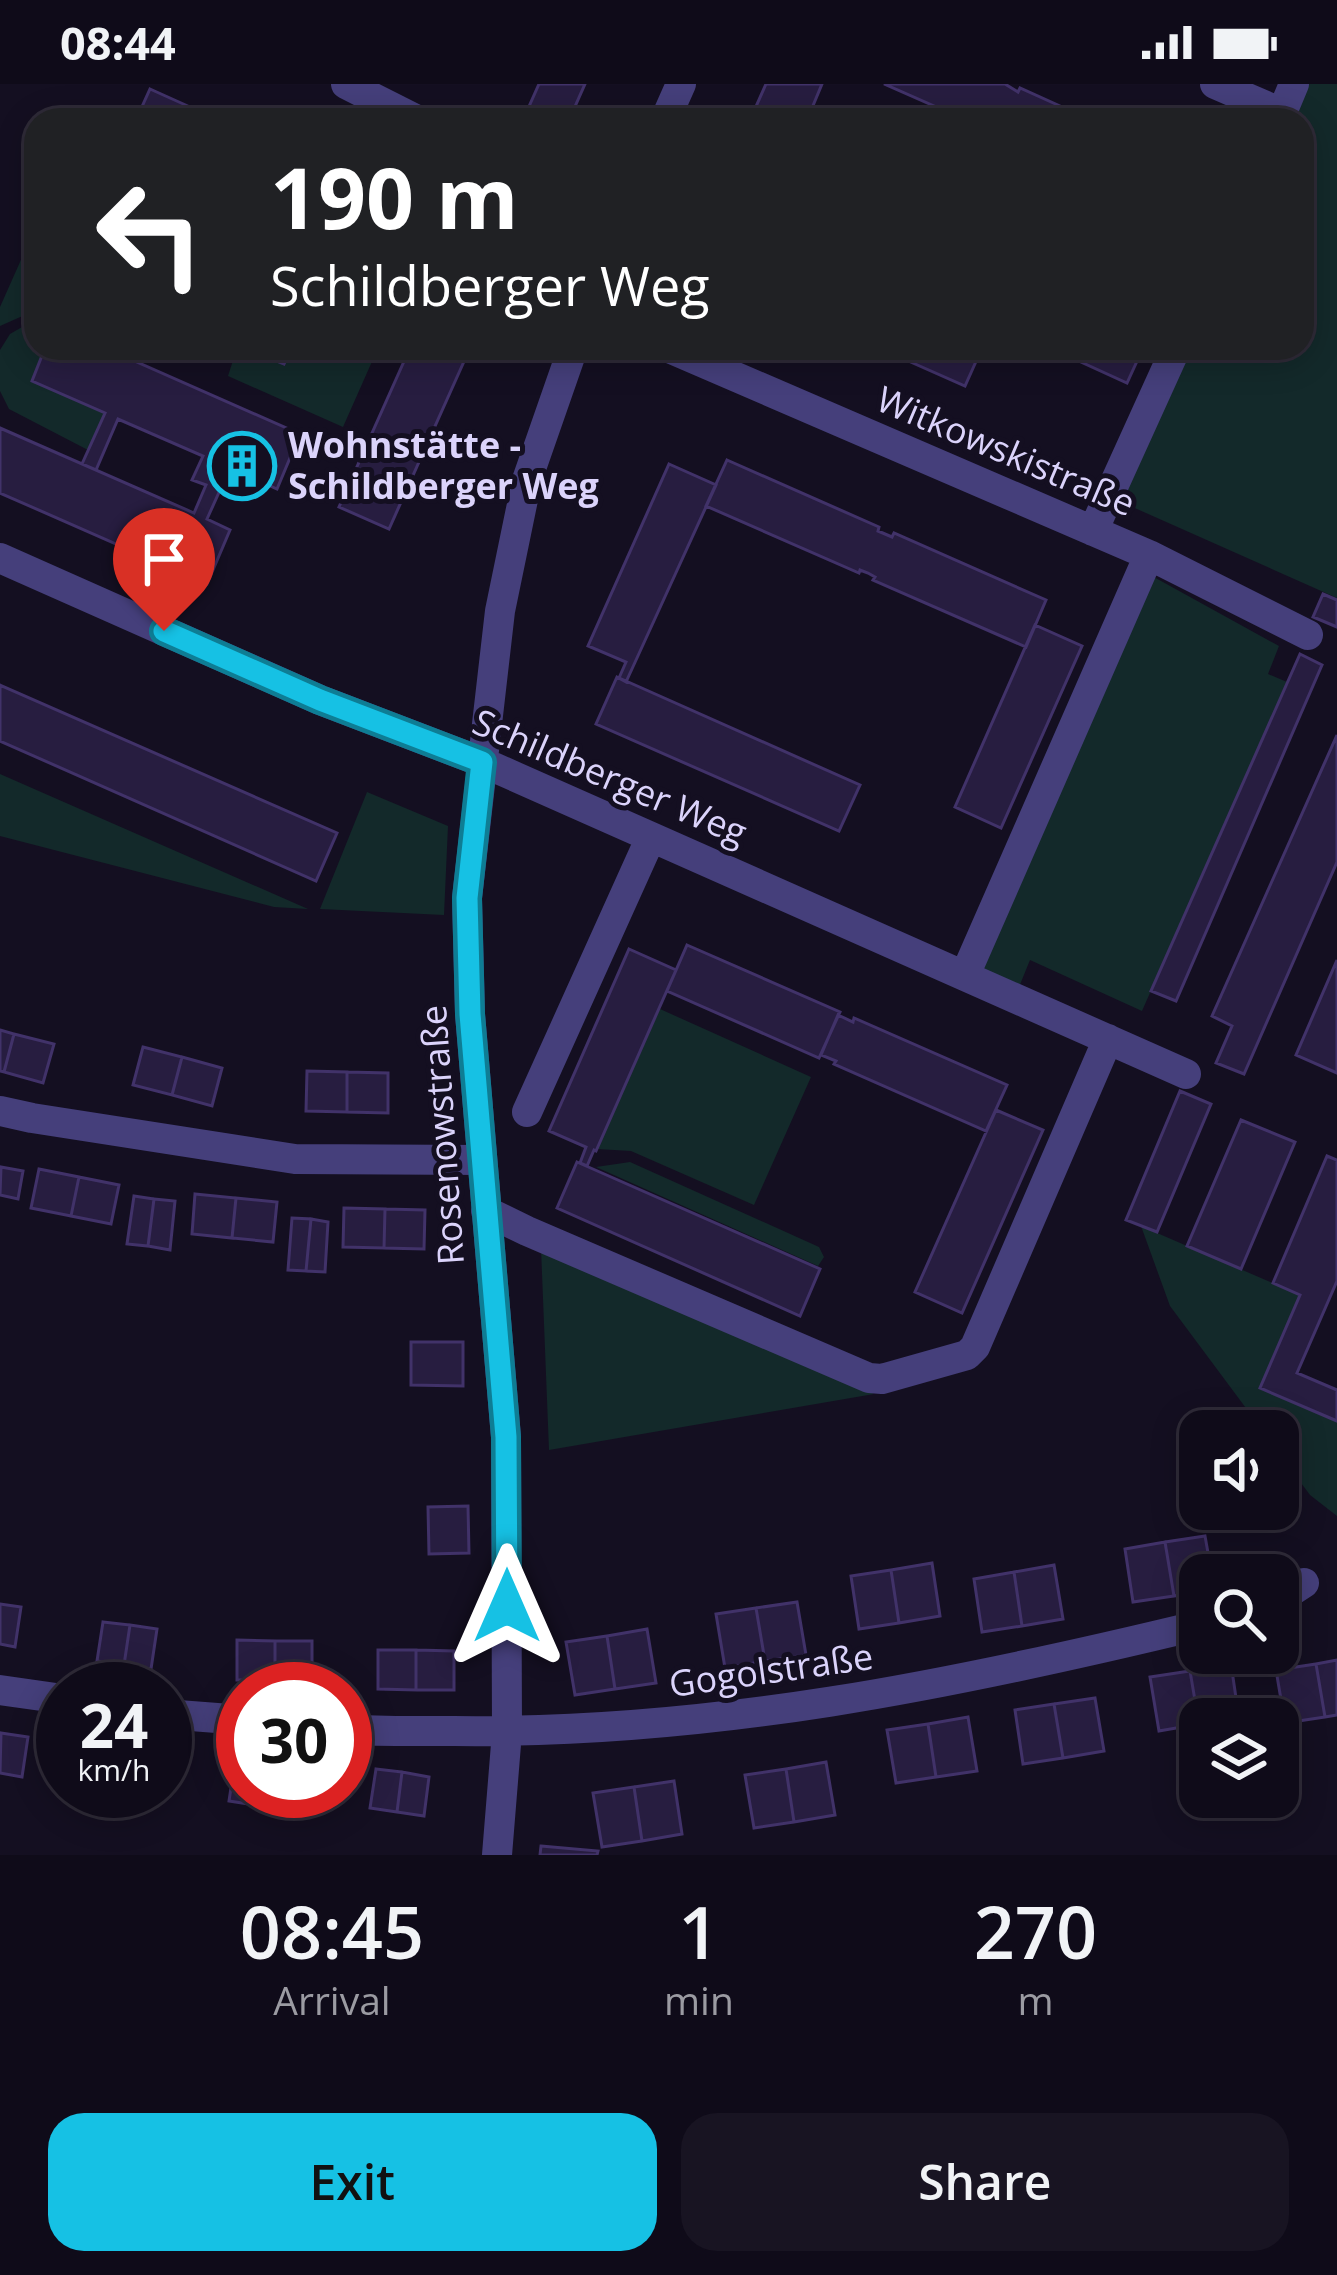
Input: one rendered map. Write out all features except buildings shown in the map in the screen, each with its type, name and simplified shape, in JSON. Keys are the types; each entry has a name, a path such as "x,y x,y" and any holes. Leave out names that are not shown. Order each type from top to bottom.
{"street":[{"path":"346,84 393,108"},
{"path":"1215,84 1262,108"},
{"name":"Rosenowstraße","path":"496,1855 507,1732 506,1437 470,1014 467,898 500,611 527,480 569,360"},
{"name":"Witkowskistraße","path":"697,360 1149,555 1308,635"},
{"path":"1093,531 1171,360"},
{"path":"965,975 1149,555"},
{"name":"Schildberger Weg","path":"0,558 320,700 482,762 1186,1074"},
{"path":"527,1112 651,837"},
{"path":"486,1211 869,1378 882,1379 967,1354 974,1347 1108,1039"},
{"path":"0,1111 296,1159 482,1160"},
{"name":"Gogolstraße","path":"372,1730 507,1732 643,1726 860,1699 1028,1667 1179,1630"},
{"path":"0,1690 36,1696"}],"green space":[{"path":"1304,84 1337,84 1337,598 1119,501 1182,360 1314,360 1314,108 1293,108"},
{"path":"24,253 24,315 0,326 0,307"},
{"path":"24,326 24,360 40,360 32,381 105,413 88,450 9,409 0,391 0,350 10,334"},
{"path":"233,360 283,364 285,360 373,360 343,427 228,376"},
{"path":"1152,576 1279,646 1268,674 1287,682 1142,1011 1030,960 1019,987 975,968"},
{"path":"0,774 308,909 274,907 0,836"},
{"path":"367,792 448,826 444,915 320,909"},
{"path":"660,1009 811,1077 754,1205 631,1151 597,1149"},
{"path":"630,1162 819,1247 824,1257 818,1266 596,1167"},
{"path":"1141,1226 1300,1295 1260,1388 1337,1421 1337,1516 1299,1480 1299,1410 1247,1410 1170,1306"},
{"path":"541,1248 874,1394 549,1450"}],"place":[{"name":"Wohnstätte - Schildberger Weg","path":"242,466"}],"route":[{"path":"164,631 320,700 482,762 467,898 470,1014 506,1437 507,1606"}]}
